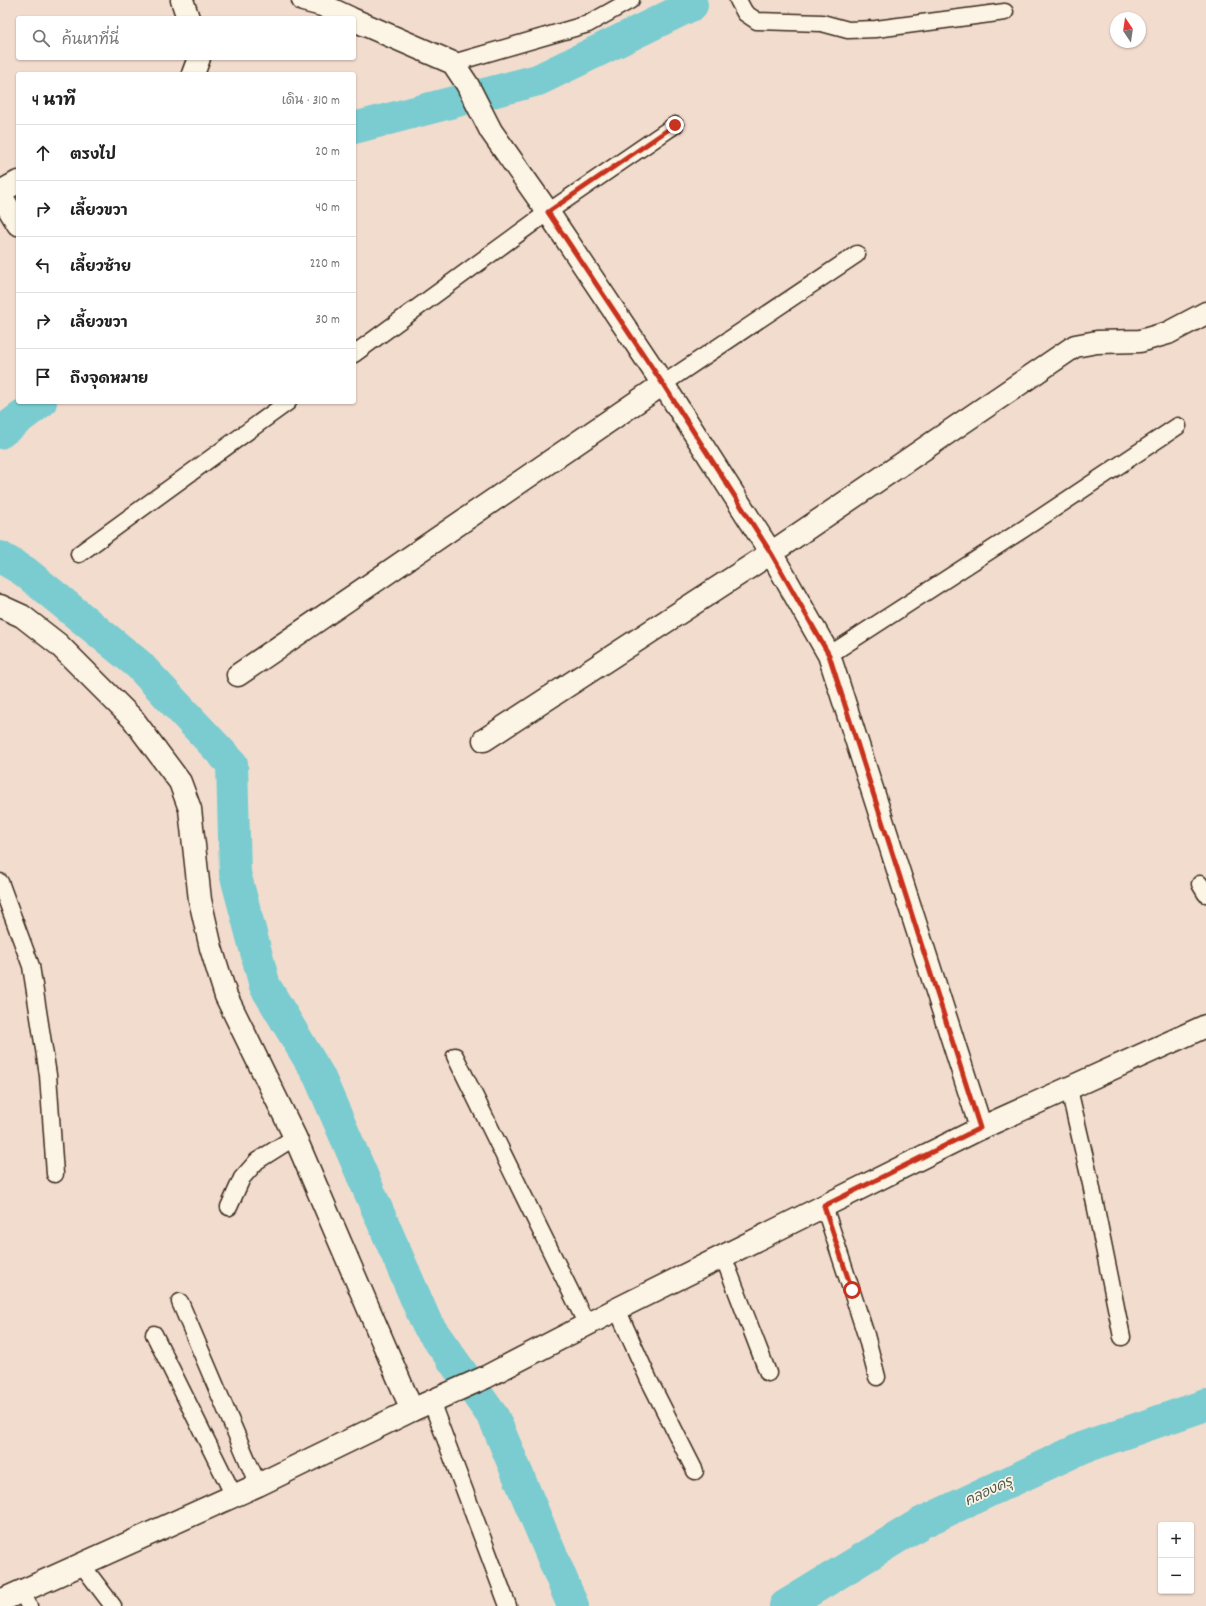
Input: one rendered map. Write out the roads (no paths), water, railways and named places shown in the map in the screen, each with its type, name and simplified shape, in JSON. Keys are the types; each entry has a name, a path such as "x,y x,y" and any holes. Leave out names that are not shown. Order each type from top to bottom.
{"street":[{"path":"182,0 187,16"},
{"path":"316,2 346,16"},
{"path":"356,21 453,63 467,84 491,131 548,212 663,384 771,553 829,655 980,1128"},
{"path":"194,72 198,60"},
{"path":"16,183 0,193 16,221"},
{"path":"484,740 771,553 1075,346 1097,342 1140,341 1168,333 1206,313"},
{"path":"238,675 663,384"},
{"path":"0,606 22,616 58,644 132,719 180,782 190,809 200,900 210,948 226,996 295,1137 429,1402"},
{"path":"0,1601 26,1599 82,1565 258,1485 429,1402 486,1377 617,1309 980,1128 1206,1026"}],"lane":[{"path":"453,63 588,24 631,0"},
{"path":"738,0 745,13 757,21 822,23 848,30 876,29 1005,12"},
{"path":"356,353 548,212 675,125"},
{"path":"663,384 857,254"},
{"path":"79,554 285,404"},
{"path":"829,655 1025,528 1178,426"},
{"path":"0,882 31,966 48,1075 55,1174"},
{"path":"455,1056 587,1325"},
{"path":"1068,1089 1091,1184 1122,1337"},
{"path":"229,1207 242,1178 257,1161 295,1137"},
{"path":"824,1206 866,1335 876,1377"},
{"path":"723,1256 768,1373"},
{"path":"180,1302 258,1485"},
{"path":"617,1309 649,1380 695,1471"},
{"path":"154,1334 234,1496"},
{"path":"429,1402 508,1606"},
{"path":"82,1565 113,1606"}],"waterway":[{"path":"356,127 538,80 692,5"},
{"path":"0,433 38,404"},
{"path":"0,557 24,571 138,664 232,764 235,873 265,986 319,1076 427,1324 494,1418 573,1606"},
{"name":"คลองครุ","path":"785,1606 921,1523 1084,1447 1206,1405"}]}
